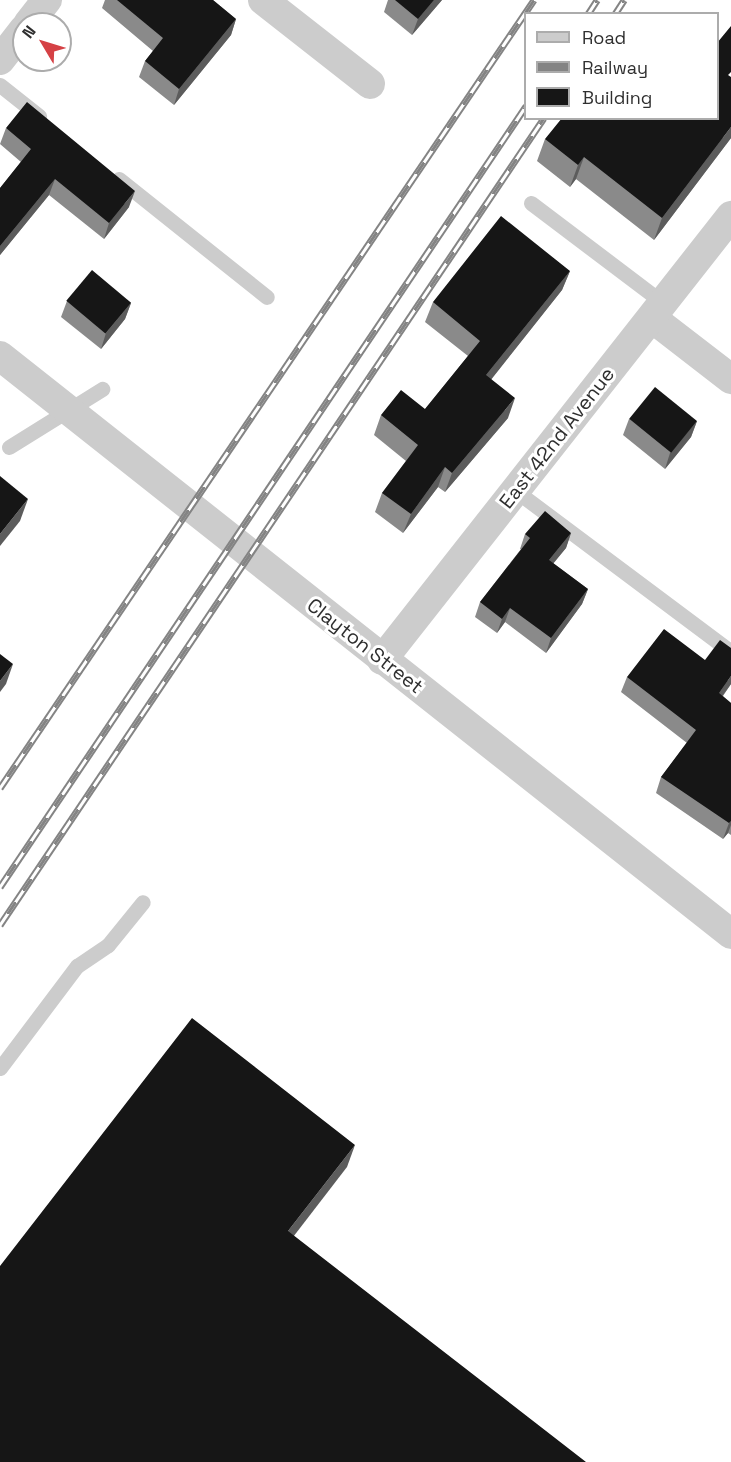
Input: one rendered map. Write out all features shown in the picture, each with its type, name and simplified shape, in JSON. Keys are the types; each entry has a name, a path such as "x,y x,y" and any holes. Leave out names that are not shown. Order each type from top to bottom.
{"street":[{"path":"38,12 47,0"},
{"path":"262,0 370,84"},
{"path":"0,60 12,44"},
{"name":"East 42nd Avenue","path":"382,660 731,216"},
{"path":"657,310 731,379"},
{"name":"Clayton Street","path":"0,356 731,934"}],"lane":[{"path":"0,85 55,128"},
{"path":"111,172 267,297"},
{"path":"531,203 657,310"},
{"path":"9,447 102,389"},
{"path":"516,491 731,652"},
{"path":"0,1068 77,966 108,945 143,902"}],"building":[{"path":"117,0 213,0 236,19 179,89 145,61 163,38"},
{"path":"395,0 434,0 418,19"},
{"path":"731,26 731,72 728,75 731,77 731,127 662,218 584,157 578,165 545,139 560,120 719,120 719,41"},
{"path":"27,102 135,191 109,223 55,179 0,246 0,188 31,149 6,128"},
{"path":"501,216 570,271 486,375 515,398 452,473 445,467 411,514 382,493 418,445 381,415 401,390 425,409 480,341 433,302"},
{"path":"92,270 131,303 105,333 66,301"},
{"path":"655,387 697,421 671,453 629,419"},
{"path":"0,476 28,499 0,534"},
{"path":"545,511 571,533 549,560 588,589 551,638 510,608 502,619 480,602 530,538 525,534"},
{"path":"664,629 705,660 720,640 731,648 731,676 719,693 731,703 731,821 729,823 661,777 696,730 627,677"},
{"path":"0,654 13,664 0,681"},
{"path":"192,1018 355,1145 288,1231 586,1462 0,1462 0,1266"}],"railway":[{"path":"526,12 534,0"},
{"path":"589,12 597,0"},
{"path":"616,12 624,0"},
{"path":"0,788 524,15"},
{"path":"0,887 524,109"},
{"path":"0,925 543,120"}]}
